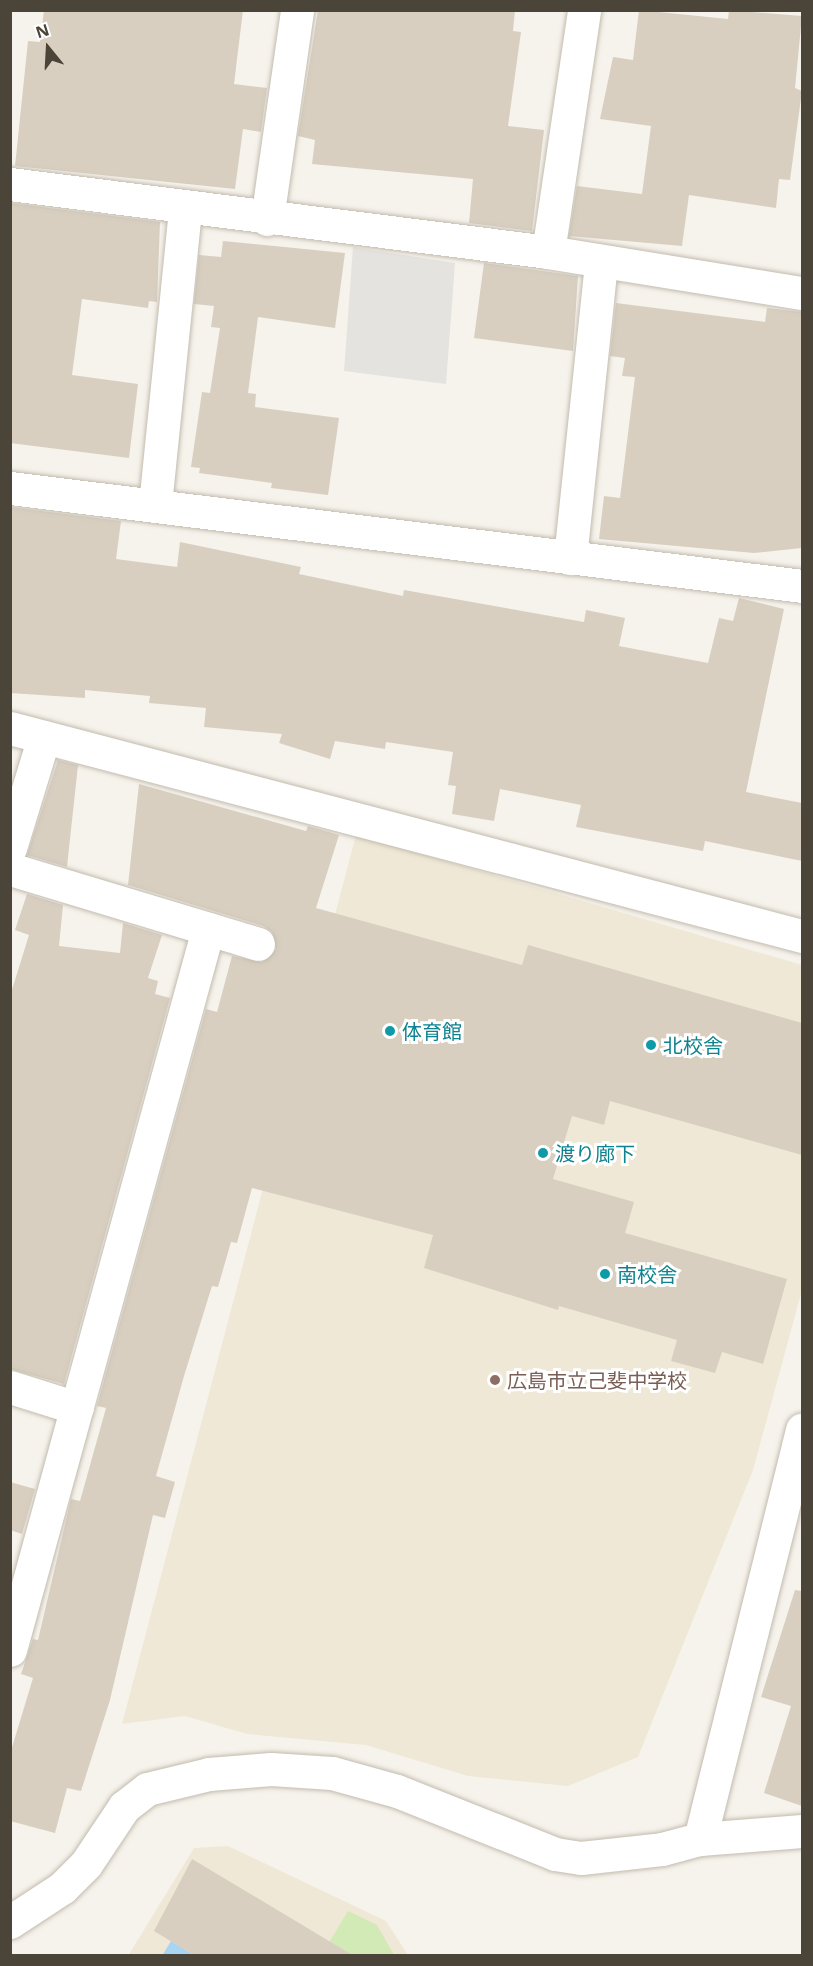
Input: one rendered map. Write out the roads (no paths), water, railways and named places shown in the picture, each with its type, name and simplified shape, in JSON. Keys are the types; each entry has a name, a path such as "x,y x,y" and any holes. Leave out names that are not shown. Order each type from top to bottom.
{"street":[{"path":"267,219 297,10"},
{"path":"548,252 584,10"},
{"path":"10,184 185,209 548,252 601,264 802,293"},
{"path":"154,505 185,209"},
{"path":"570,558 601,264"},
{"path":"10,488 802,586"},
{"path":"10,728 802,936"},
{"path":"10,848 44,737"},
{"path":"10,869 258,944"},
{"path":"10,1650 208,929"},
{"path":"10,1387 77,1408"},
{"path":"700,1839 802,1430"},
{"path":"10,1922 70,1880 124,1806 147,1789 209,1774 271,1769 332,1773 397,1791 555,1854 581,1858 662,1850 700,1839 802,1831"}],"water":[{"path":"171,1941 195,1956 162,1956"}],"place":[{"name":"体育館","path":"390,1031"},
{"name":"北校舎","path":"651,1045"},
{"name":"渡り廊下","path":"543,1153"},
{"name":"南校舎","path":"605,1274"},
{"name":"広島市立己斐中学校","path":"495,1380"}]}
